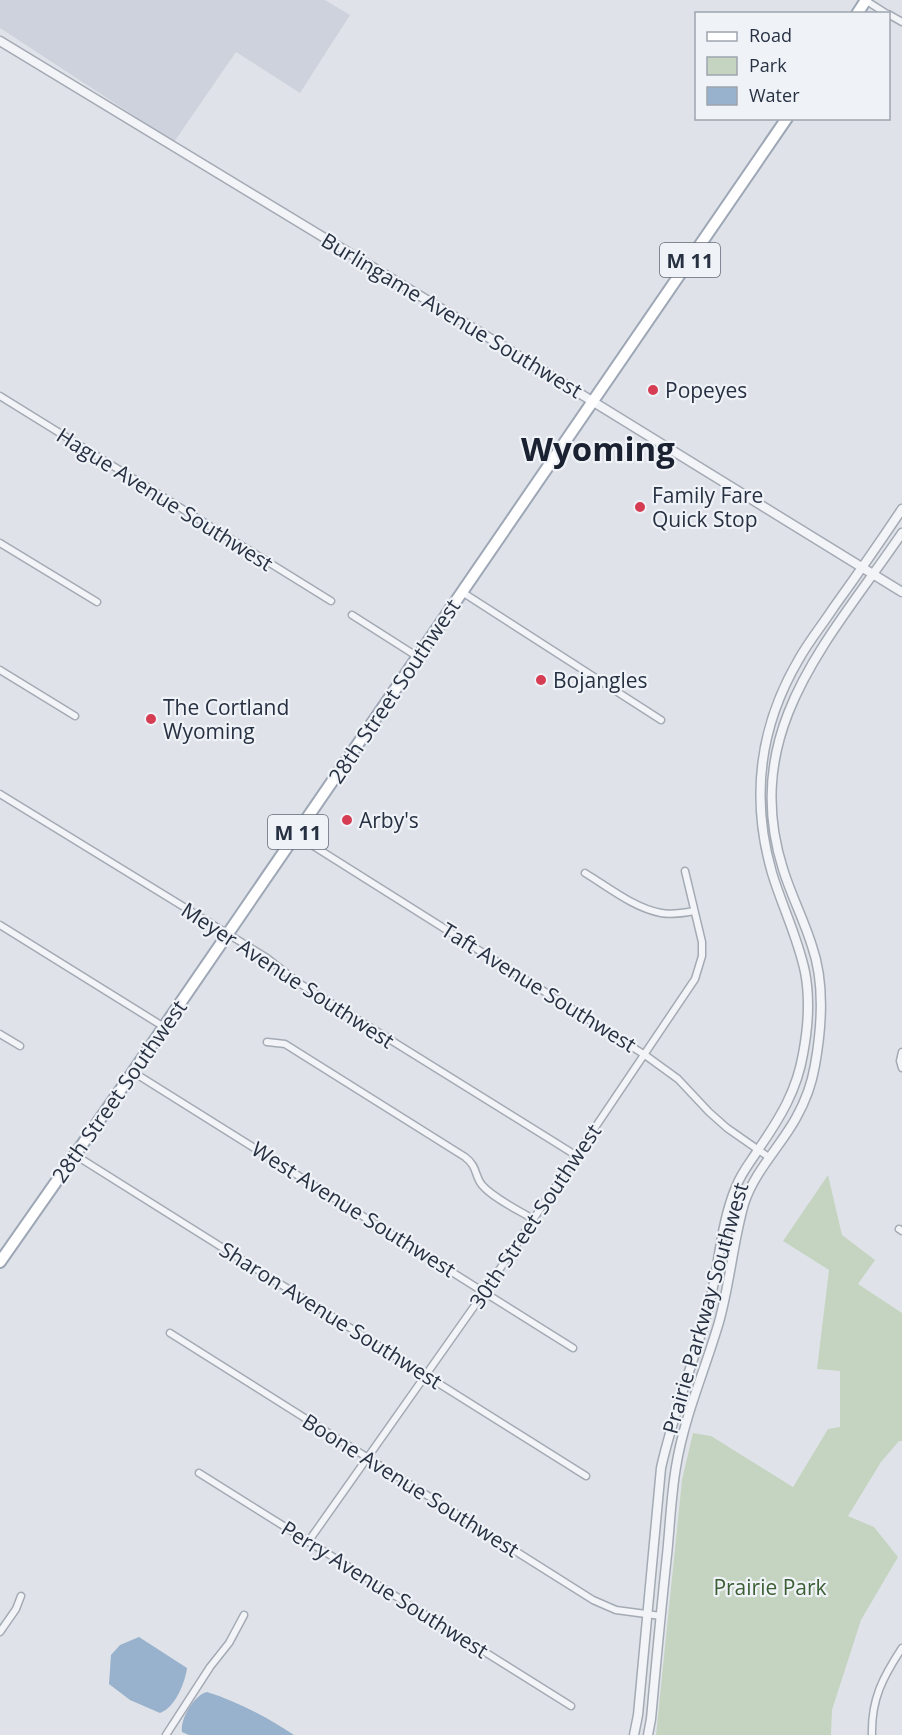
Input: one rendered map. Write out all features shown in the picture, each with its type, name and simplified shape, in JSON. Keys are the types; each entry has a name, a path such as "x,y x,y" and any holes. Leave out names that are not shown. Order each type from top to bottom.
{"main road":[{"name":"28th Street Southwest","path":"0,1262 164,1027 786,120"}],"street":[{"path":"865,0 885,12"},
{"name":"Burlingame Avenue Southwest","path":"0,41 593,401 902,592"},
{"name":"Hague Avenue Southwest","path":"0,396 331,601"},
{"name":"Prairie Parkway Southwest","path":"634,1735 638,1715 661,1468 669,1433 708,1311 728,1212 736,1187 779,1119 794,1089 804,1051 807,1015 805,973 800,951 776,886 763,832 760,808 762,757 766,736 783,690 800,658 902,509"},
{"name":"Prairie Parkway Southwest","path":"648,1735 674,1486 683,1435 724,1304 743,1205 750,1185 796,1118 807,1094 819,1045 817,964 813,947 784,873 774,828 773,773 778,744 797,690 902,533"},
{"path":"0,543 97,602"},
{"path":"462,592 661,720"},
{"path":"352,615 418,657"},
{"path":"0,670 75,716"},
{"name":"Meyer Avenue Southwest","path":"0,794 267,958 299,983 577,1156"},
{"name":"Taft Avenue Southwest","path":"296,835 645,1055 678,1079 727,1128 770,1158"},
{"name":"30th Street Southwest","path":"308,1542 484,1291 686,996 699,970 702,942 685,871"},
{"path":"585,873 653,911 675,914 694,911"},
{"path":"0,925 164,1027"},
{"path":"807,1015 820,1014"},
{"path":"0,1034 20,1046"},
{"path":"267,1042 285,1044 473,1163 480,1182 488,1191 533,1220"},
{"path":"902,1052 900,1060 902,1068"},
{"name":"West Avenue Southwest","path":"133,1071 573,1348"},
{"name":"Sharon Avenue Southwest","path":"75,1155 586,1476"},
{"name":"Boone Avenue Southwest","path":"170,1333 593,1600 616,1611 661,1616"},
{"name":"Perry Avenue Southwest","path":"199,1473 571,1706"},
{"path":"0,1632 16,1609 21,1596"},
{"path":"166,1735 210,1667 229,1643 244,1615"},
{"path":"872,1735 879,1687 902,1648"}],"shaded area":[{"path":"0,0 325,0 350,15 300,93 236,52 174,142 0,28"}],"green space":[{"name":"Prairie Park","path":"828,1175 842,1235 875,1260 858,1284 902,1313 902,1441 899,1441 881,1462 848,1516 874,1527 898,1557 861,1620 832,1710 831,1735 656,1735 682,1480 693,1433 711,1436 793,1487 828,1429 840,1427 840,1371 817,1369 829,1270 783,1241"}],"water":[{"path":"139,1637 187,1668 175,1701 160,1713 130,1700 109,1684 111,1655 120,1645"},
{"path":"207,1692 252,1710 294,1735 189,1735 182,1732 183,1721 189,1708 197,1698"}],"place":[{"name":"Popeyes","path":"653,390"},
{"name":"Family Fare Quick Stop","path":"640,507"},
{"name":"Bojangles","path":"541,680"},
{"name":"The Cortland Wyoming","path":"151,719"},
{"name":"Arby's","path":"347,820"}],"district":[{"name":"Wyoming","path":"598,448"}]}
